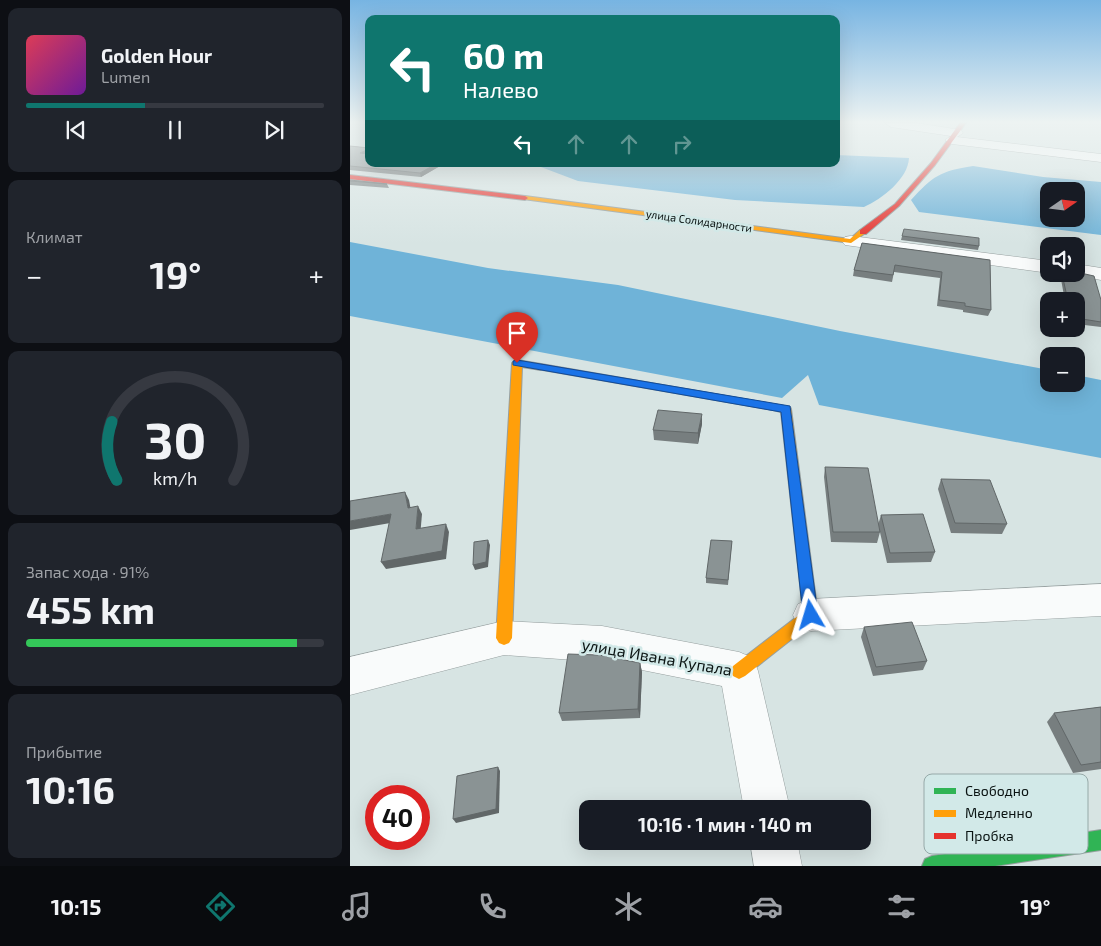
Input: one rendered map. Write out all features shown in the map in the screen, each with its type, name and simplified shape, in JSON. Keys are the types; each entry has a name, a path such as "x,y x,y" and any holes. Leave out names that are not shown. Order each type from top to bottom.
{"street":[{"path":"851,241 897,205 931,163"},
{"name":"улица Солидарности","path":"350,177 439,186 1040,266"},
{"path":"1085,271 1101,274"},
{"path":"504,638 517,363 786,409 811,615"},
{"path":"739,671 811,615 1101,600"},
{"name":"улица Ивана Купала","path":"350,676 504,638 602,644 739,671 765,800"},
{"path":"1088,842 1101,840"},
{"path":"775,850 778,866"},
{"path":"932,866 1010,854"}],"water":[{"path":"840,163 908,163 899,181 886,194 864,207 735,200 578,181 541,167 840,167"},
{"path":"973,166 1043,177 1101,182 1101,235 1046,228 1085,228 1085,182 1040,182 1040,227 919,212 911,200 932,180 952,170"},
{"path":"350,242 488,268 618,285 840,331 1040,368 1040,392 1085,392 1085,377 1101,380 1101,458 819,405 808,375 782,398 350,316"}],"building":[{"path":"350,163 365,163 365,167 431,167 420,173 350,166"},
{"path":"350,180 387,184 350,181"},
{"path":"904,229 979,238 979,246 902,236"},
{"path":"862,243 990,260 991,310 965,306 965,303 939,300 942,272 895,265 893,275 854,270"},
{"path":"1085,274 1094,276 1101,300 1101,322 1085,319 1085,292 1066,292 1064,282 1085,282"},
{"path":"658,410 702,414 698,433 653,430"},
{"path":"825,467 868,468 880,532 833,532"},
{"path":"941,479 990,480 1007,524 955,523"},
{"path":"405,492 408,508 418,506 416,529 446,524 442,551 381,562 391,514 350,521 350,501"},
{"path":"923,514 935,552 890,553 881,515"},
{"path":"488,540 486,562 473,565 474,542"},
{"path":"711,540 732,541 728,580 706,578"},
{"path":"912,622 927,661 876,667 864,627"},
{"path":"568,654 599,655 640,663 638,709 559,713"},
{"path":"1101,707 1101,762 1081,765 1054,713"},
{"path":"498,767 496,809 453,819 457,776"}],"traffic: fast":[{"path":"1088,842 1101,840"},
{"path":"932,866 1010,854"}],"traffic: slow":[{"path":"525,198 851,241 863,232"},
{"path":"504,638 517,363 541,367"},
{"path":"739,671 811,615 786,409 773,407"}],"traffic: jam":[{"path":"863,232 897,205 933,163"},
{"path":"350,177 525,198"},
{"path":"541,367 773,407"}],"route":[{"path":"517,363 786,409 811,615"}]}
